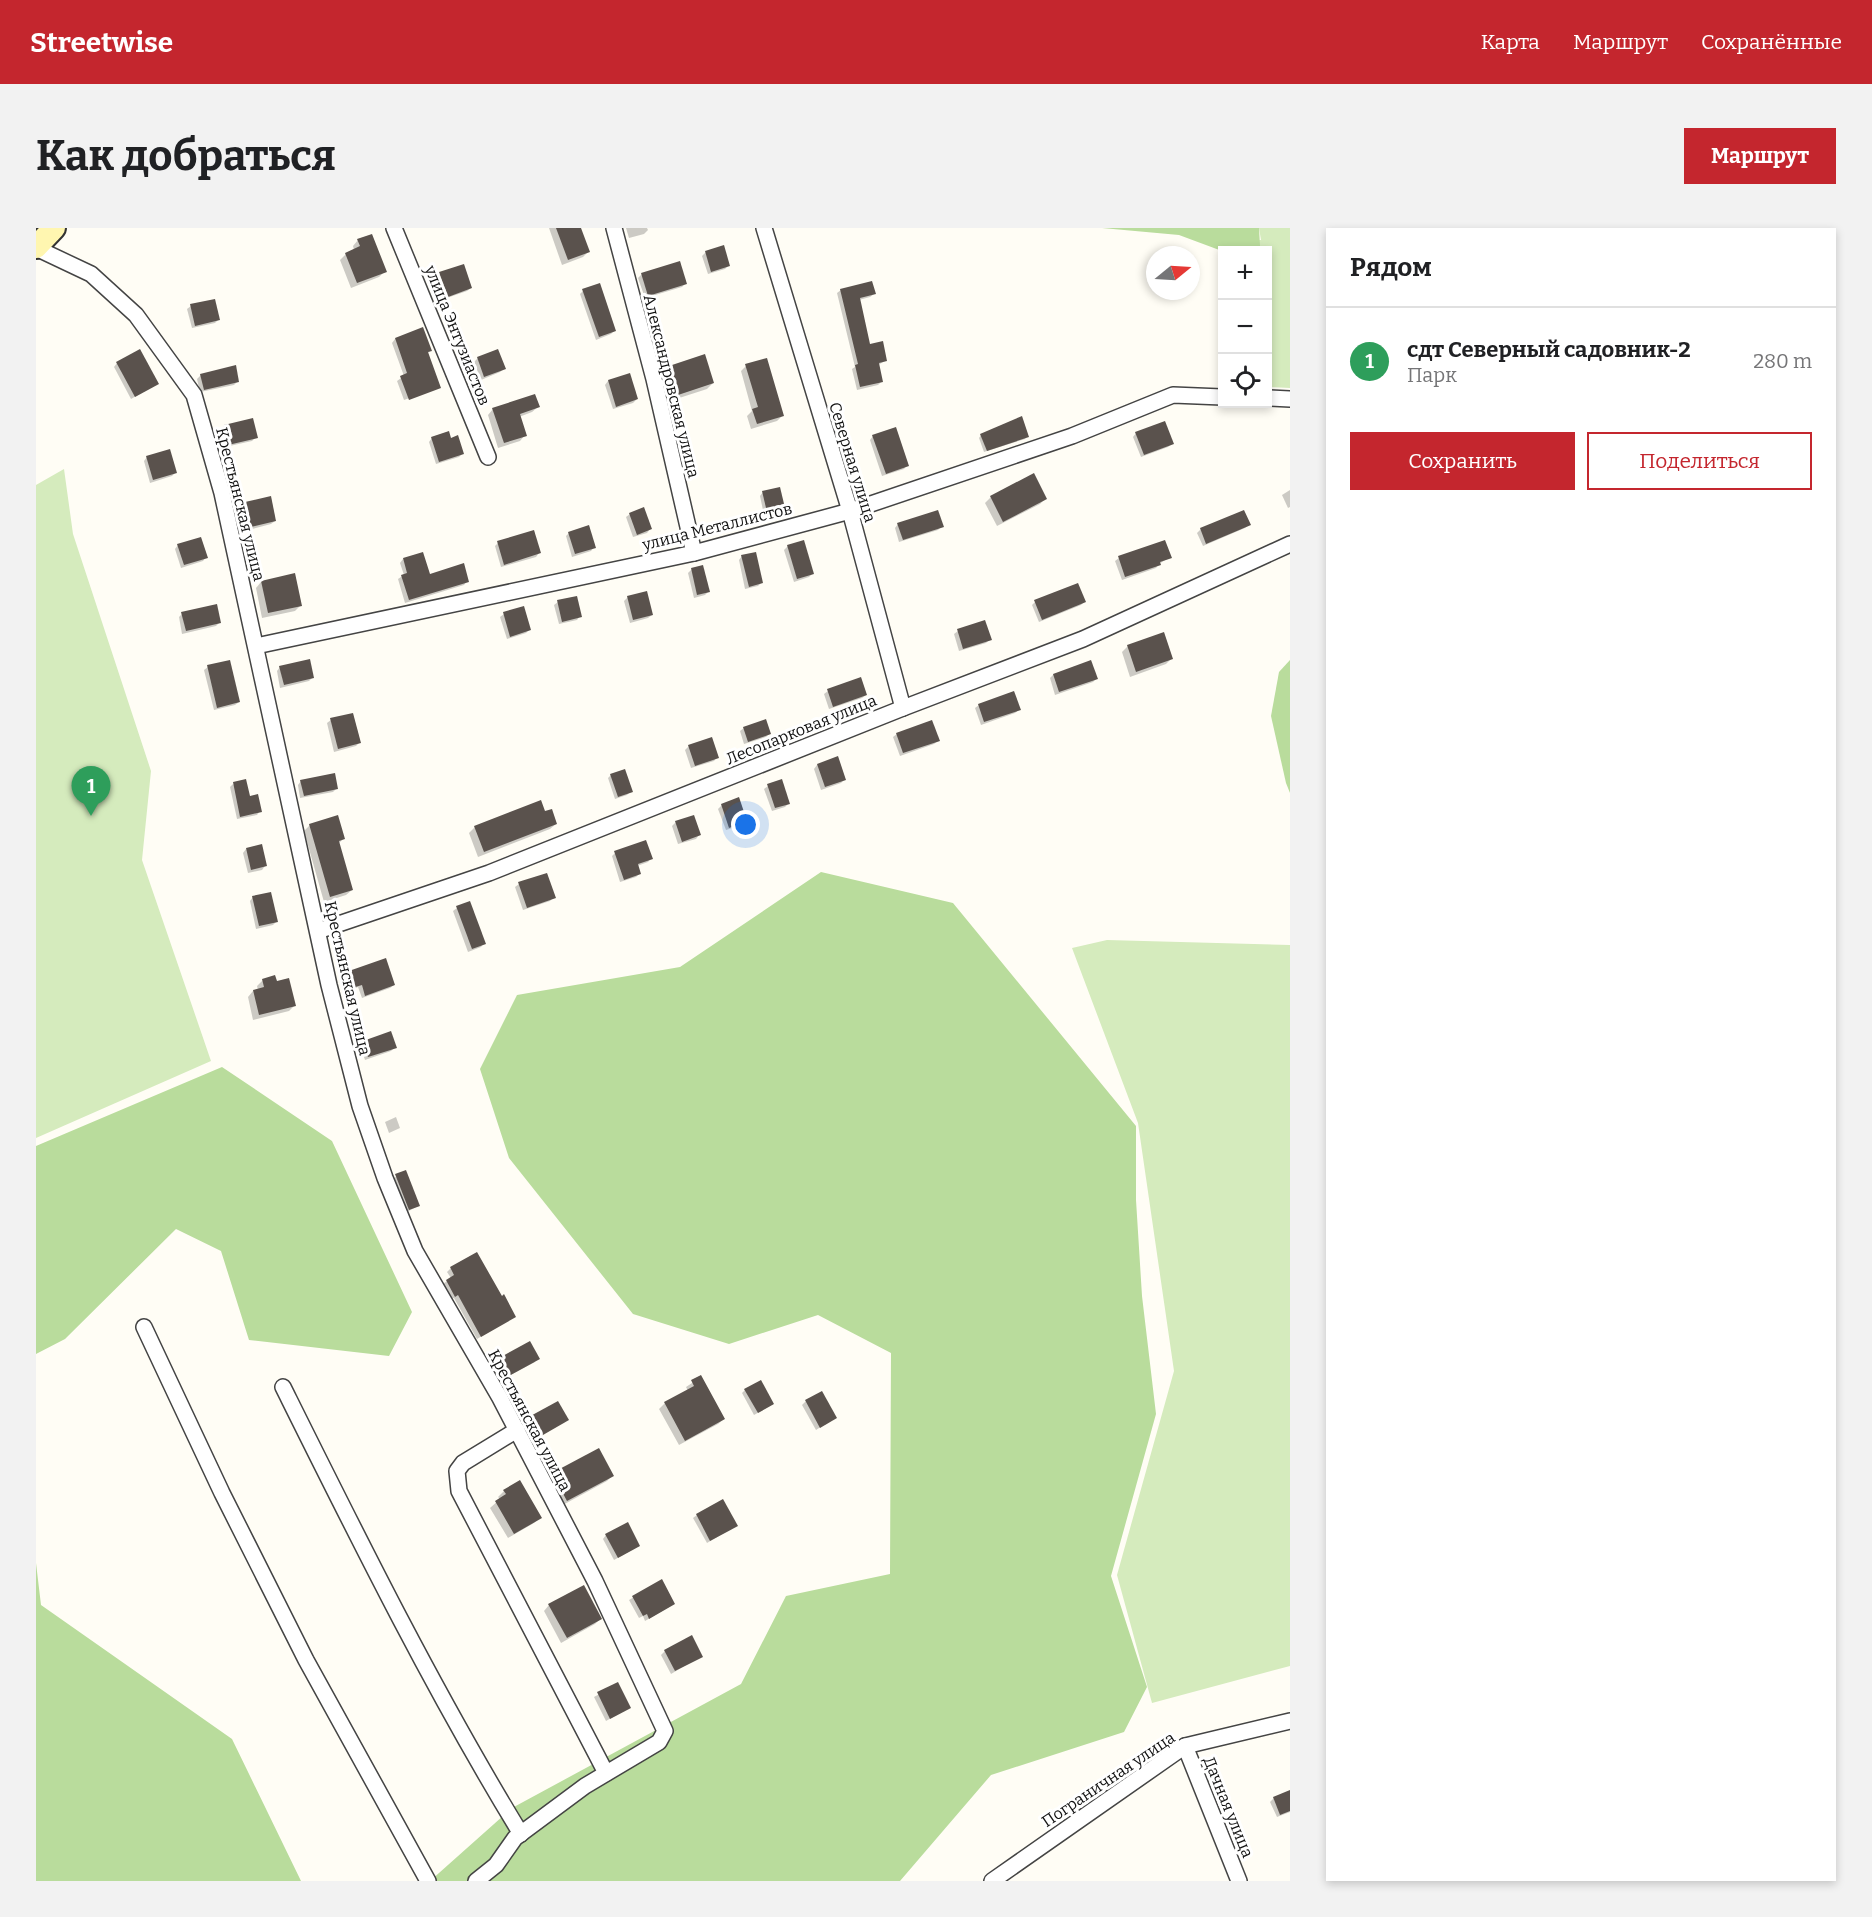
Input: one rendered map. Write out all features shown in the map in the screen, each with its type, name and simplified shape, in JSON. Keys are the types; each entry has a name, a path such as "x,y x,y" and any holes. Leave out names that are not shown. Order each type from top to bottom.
{"main road":[{"path":"36,248 54,228"}],"street":[{"name":"улица Энтузиастов","path":"394,228 488,457"},
{"name":"Александровская улица","path":"614,228 654,379 694,553"},
{"name":"Северная улица","path":"764,228 850,511 903,708"},
{"name":"Крестьянская улица","path":"36,248 91,274 136,315 194,395 222,493 329,985 360,1106 385,1178 415,1251 517,1430 595,1581 665,1731 659,1742 606,1773"},
{"name":"улица Металлистов","path":"256,646 694,553 850,511 1072,436 1173,395 1218,397"},
{"path":"1272,398 1290,399"},
{"name":"Лесопарковая улица","path":"318,931 489,873 1083,639 1290,544"},
{"path":"144,1327 222,1493 306,1660 428,1881"},
{"path":"283,1388 373,1567 491,1785 521,1834"},
{"path":"476,1881 496,1865 515,1838 606,1773 459,1491 458,1471 463,1463 517,1430"},
{"name":"Пограничная улица","path":"992,1881 1185,1746 1290,1721"},
{"name":"Дачная улица","path":"1185,1746 1239,1881"}],"green space":[{"path":"1102,228 1259,228 1260,246 1218,246 1218,250 1179,235"},
{"path":"1259,228 1290,228 1290,388 1272,387 1272,246 1243,246 1243,241 1261,240"},
{"path":"64,469 73,534 151,771 142,860 211,1061 36,1138 36,485"},
{"path":"1290,660 1290,793 1271,716 1279,672"},
{"path":"821,872 953,903 1136,1126 1136,1200 1142,1296 1156,1414 1111,1576 1147,1687 1124,1732 991,1775 900,1881 430,1881 512,1808 741,1684 786,1596 890,1574 891,1353 818,1315 729,1344 633,1314 509,1158 480,1069 517,995 680,967"},
{"path":"1107,940 1290,945 1290,1666 1152,1703 1117,1575 1174,1371 1138,1123 1072,948"},
{"path":"222,1067 332,1141 412,1312 389,1356 249,1340 221,1251 176,1229 65,1339 36,1354 36,1146"},
{"path":"36,1563 41,1605 232,1739 301,1881 36,1881"}],"building":[{"path":"556,228 581,228 590,252 568,260"},
{"path":"372,234 387,272 357,283 345,253 360,246 357,239"},
{"path":"724,245 730,266 711,272 705,251"},
{"path":"680,261 687,284 648,296 641,273"},
{"path":"464,264 472,288 448,297 439,272"},
{"path":"872,281 876,294 860,298 870,344 883,341 887,361 879,363 883,382 860,387 855,365 858,364 840,289"},
{"path":"600,283 616,331 599,337 582,289"},
{"path":"215,299 220,320 195,326 190,304"},
{"path":"423,327 432,351 428,352 441,388 409,400 400,376 407,373 395,338"},
{"path":"140,349 159,384 135,397 116,362"},
{"path":"498,349 506,369 484,377 477,357"},
{"path":"705,354 714,383 678,395 669,366"},
{"path":"767,358 784,416 757,424 752,409 758,407 745,364"},
{"path":"236,365 239,382 204,390 200,374"},
{"path":"630,373 638,399 616,407 608,380"},
{"path":"535,394 540,407 520,414 527,436 504,443 492,408"},
{"path":"1022,416 1029,437 987,451 980,434"},
{"path":"253,418 258,438 228,445 224,425"},
{"path":"1165,421 1174,444 1144,455 1135,432"},
{"path":"896,427 909,466 886,474 872,435"},
{"path":"449,431 451,438 458,435 464,454 439,462 431,437"},
{"path":"170,449 177,473 153,480 146,456"},
{"path":"1034,473 1047,499 1003,522 990,496"},
{"path":"780,487 785,508 767,512 762,491"},
{"path":"271,496 276,521 251,527 245,502"},
{"path":"644,507 652,529 637,535 629,513"},
{"path":"938,510 944,527 903,540 897,523"},
{"path":"1244,510 1251,525 1206,544 1200,528"},
{"path":"589,525 596,548 575,554 568,532"},
{"path":"534,530 541,553 504,565 497,541"},
{"path":"201,537 208,558 184,565 177,544"},
{"path":"804,540 814,574 797,579 787,545"},
{"path":"1165,540 1172,558 1160,562 1161,565 1125,577 1118,556"},
{"path":"423,552 430,574 464,563 469,582 409,600 401,575 407,573 403,558"},
{"path":"756,552 763,583 749,587 741,555"},
{"path":"703,565 710,592 697,595 691,568"},
{"path":"295,573 302,606 268,613 261,581"},
{"path":"1078,583 1086,602 1042,620 1034,600"},
{"path":"647,591 653,615 633,620 627,596"},
{"path":"577,596 582,617 562,622 557,600"},
{"path":"217,604 221,623 186,631 181,612"},
{"path":"524,606 531,630 510,637 503,612"},
{"path":"985,620 992,640 963,649 957,629"},
{"path":"1164,632 1173,659 1136,672 1127,645"},
{"path":"310,659 314,678 284,685 279,666"},
{"path":"230,660 240,702 217,708 207,665"},
{"path":"1091,660 1098,679 1059,692 1053,674"},
{"path":"861,677 867,695 833,707 827,689"},
{"path":"1014,691 1021,710 984,722 978,704"},
{"path":"353,713 361,743 338,749 330,718"},
{"path":"766,719 771,734 748,742 743,727"},
{"path":"932,720 940,741 903,753 896,733"},
{"path":"712,737 719,758 695,766 688,745"},
{"path":"838,756 846,780 825,787 817,764"},
{"path":"625,769 633,792 618,797 610,774"},
{"path":"335,773 338,789 304,796 300,780"},
{"path":"246,779 250,796 258,794 262,812 240,817 233,782"},
{"path":"782,779 790,804 775,808 767,784"},
{"path":"739,797 747,821 729,828 721,804"},
{"path":"541,800 545,811 552,809 557,824 484,852 474,826"},
{"path":"338,815 345,839 339,841 353,890 330,897 309,824"},
{"path":"694,815 701,835 682,842 675,821"},
{"path":"646,840 653,859 638,864 641,874 624,880 614,851"},
{"path":"262,844 267,866 251,870 246,848"},
{"path":"547,873 556,898 527,908 518,882"},
{"path":"271,892 278,922 259,926 252,896"},
{"path":"470,901 486,944 472,949 456,906"},
{"path":"386,958 395,985 365,996 362,985 352,988 346,972"},
{"path":"275,975 277,981 289,978 296,1006 259,1015 253,990 264,987 262,979"},
{"path":"391,1031 397,1048 368,1057 363,1041"},
{"path":"406,1170 420,1206 409,1210 395,1174"},
{"path":"477,1252 516,1317 481,1337 458,1295 455,1297 446,1280 454,1275 450,1267"},
{"path":"530,1341 540,1359 507,1377 497,1359"},
{"path":"701,1375 725,1419 685,1441 664,1402 694,1386 691,1380"},
{"path":"761,1380 774,1404 758,1413 744,1389"},
{"path":"822,1391 837,1418 820,1428 805,1400"},
{"path":"558,1401 569,1420 536,1439 525,1419"},
{"path":"599,1448 614,1476 567,1501 552,1473"},
{"path":"520,1480 542,1518 514,1534 495,1501 506,1494 503,1490"},
{"path":"723,1499 738,1526 710,1541 696,1514"},
{"path":"628,1522 640,1546 618,1558 605,1534"},
{"path":"662,1579 675,1604 649,1619 647,1614 643,1616 632,1596"},
{"path":"584,1585 602,1619 567,1638 548,1604"},
{"path":"692,1635 703,1657 675,1671 664,1650"},
{"path":"618,1682 631,1708 610,1719 597,1692"},
{"path":"1290,1790 1290,1811 1280,1815 1273,1797"}],"place":[{"name":"сдт Северный садовник-2","path":"91,816"}]}
